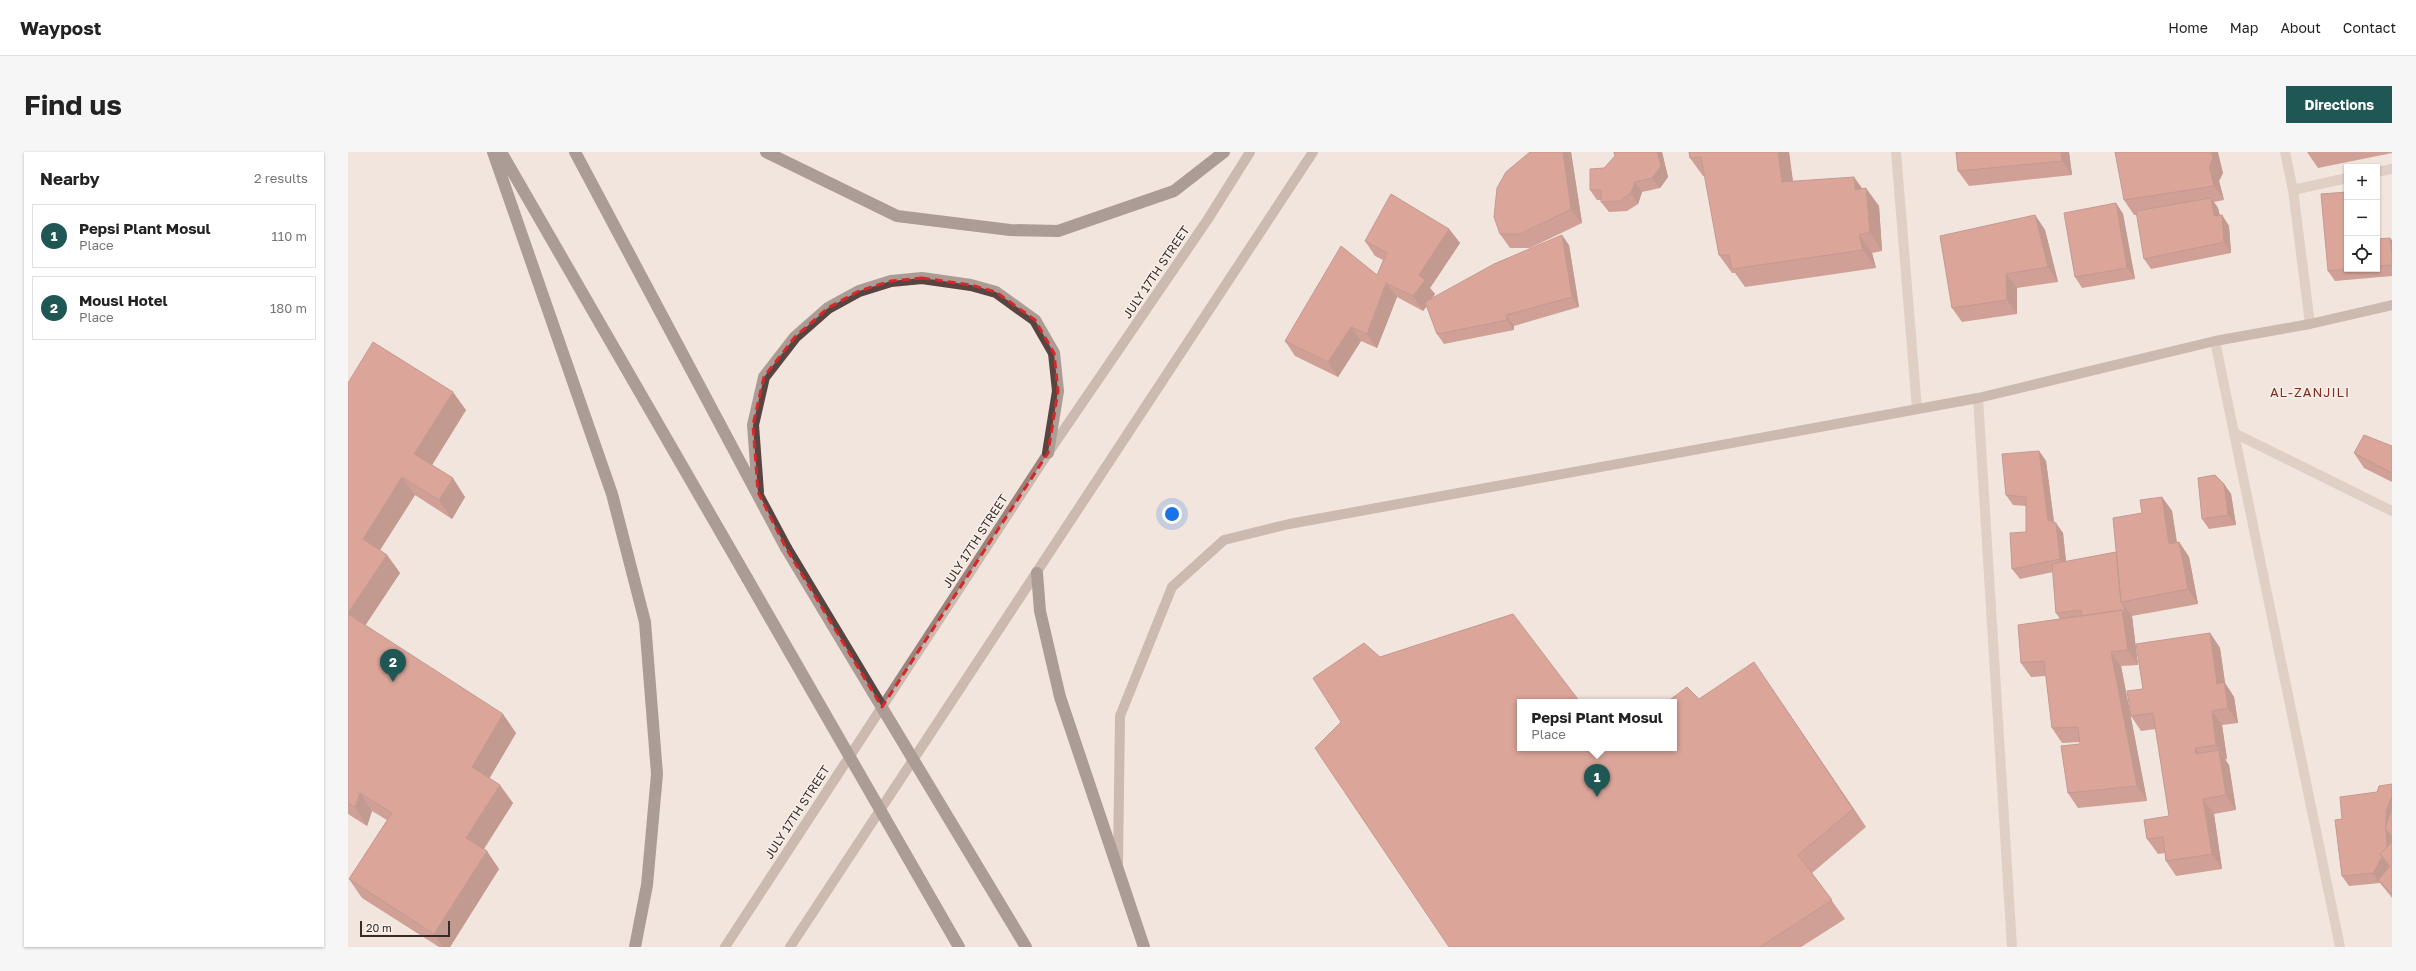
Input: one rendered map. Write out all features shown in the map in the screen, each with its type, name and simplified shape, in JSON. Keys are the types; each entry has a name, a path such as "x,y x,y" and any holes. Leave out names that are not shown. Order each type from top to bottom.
{"highway":[{"path":"493,152 612,494 645,622 657,774 647,885 635,947"},
{"path":"501,152 959,947"},
{"path":"575,152 758,492 786,548 1026,947"},
{"path":"766,152 897,216 1010,230 1058,230 1174,191 1224,152"},
{"path":"758,492 753,426 764,377 795,338 828,308 859,291 891,281 922,278 971,285 996,292 1035,320 1054,352 1058,391 1048,453"},
{"path":"1037,573 1040,611 1060,697 1144,947"}],"main road":[{"name":"JULY 17TH STREET","path":"725,947 1048,453 1208,220 1250,152"},
{"path":"790,947 1312,152"},
{"path":"1118,873 1120,716 1172,587 1224,540 1289,524 1978,398 2215,341 2310,324 2392,305"}],"street":[{"path":"1896,152 1918,409"},
{"path":"2285,152 2293,190 2310,324"},
{"path":"2380,171 2392,169"},
{"path":"2293,190 2344,179"},
{"path":"2215,341 2340,947"},
{"path":"1978,398 2012,947"},
{"path":"2234,433 2392,511"}],"highlighted area":[{"path":"922,278 971,285 996,292 1035,320 1054,353 1058,391 1048,453 882,707 786,548 758,492 753,425 764,377 795,337 828,308 859,291 891,281"}],"building":[{"path":"1530,152 1563,152 1571,209 1520,234 1500,234 1494,217 1497,188 1506,172"},
{"path":"1614,152 1657,152 1661,166 1652,178 1635,182 1631,193 1620,201 1601,202 1601,190 1590,190 1590,169 1604,168 1615,156"},
{"path":"1689,152 1778,152 1782,182 1854,177 1855,190 1866,188 1870,232 1859,235 1863,250 1732,269 1729,255 1719,255 1701,157 1690,158"},
{"path":"1956,152 2061,152 2062,161 1958,171"},
{"path":"2115,152 2211,152 2213,158 2209,167 2214,186 2124,200"},
{"path":"2344,192 2344,269 2328,271 2321,194"},
{"path":"1391,194 1449,229 1419,275 1425,280 1413,296 1386,283 1367,334 1351,327 1328,362 1285,341 1341,246 1377,275 1387,253 1365,241"},
{"path":"2211,198 2214,216 2222,215 2224,242 2144,259 2136,211"},
{"path":"2116,203 2127,268 2075,277 2064,213"},
{"path":"2035,215 2048,267 2006,274 2007,300 1952,308 1940,236"},
{"path":"1562,235 1572,297 1506,315 1507,320 1437,334 1425,302 1494,264"},
{"path":"2390,238 2392,265 2380,266 2380,239"},
{"path":"373,342 453,392 414,454 453,478 439,500 402,477 363,539 387,555 348,613 348,383"},
{"path":"2364,435 2392,446 2392,473 2354,453"},
{"path":"2039,451 2048,520 2056,523 2060,559 2012,569 2010,533 2026,532 2026,497 2006,495 2002,454"},
{"path":"2215,475 2224,484 2228,515 2202,519 2198,478"},
{"path":"2162,497 2169,544 2179,542 2188,589 2121,602 2113,518 2142,513 2140,500"},
{"path":"2116,552 2121,602 2124,606 2125,614 2122,610 2082,616 2081,610 2056,613 2052,564"},
{"path":"2122,610 2128,650 2111,652 2137,786 2068,793 2061,746 2080,744 2078,727 2052,728 2044,661 2021,663 2018,625"},
{"path":"348,614 503,714 472,767 500,785 466,838 487,851 434,934 349,879 392,813 360,793 355,807 348,803"},
{"path":"1513,614 1578,699 1517,699 1517,751 1677,751 1677,699 1671,699 1687,687 1699,699 1754,662 1853,809 1798,855 1832,900 1760,947 1449,947 1315,748 1341,722 1313,678 1364,643 1380,657"},
{"path":"2210,633 2217,684 2224,682 2228,708 2212,711 2216,745 2195,748 2196,754 2219,750 2226,795 2203,799 2212,854 2166,861 2163,837 2147,839 2144,820 2169,816 2153,713 2131,716 2127,691 2143,689 2136,644"},
{"path":"2392,784 2392,796 2386,811 2385,828 2387,847 2380,854 2382,857 2373,873 2342,876 2335,820 2342,819 2340,797 2377,792 2379,786"},
{"path":"2392,808 2392,837 2385,828"},
{"path":"2392,842 2392,894 2378,880 2390,866 2380,854"}],"place":[{"name":"Mousl Hotel","path":"393,682"},
{"name":"Pepsi Plant Mosul","path":"1597,797"}],"district":[{"name":"AL-ZANJILI","path":"2310,392"}]}
